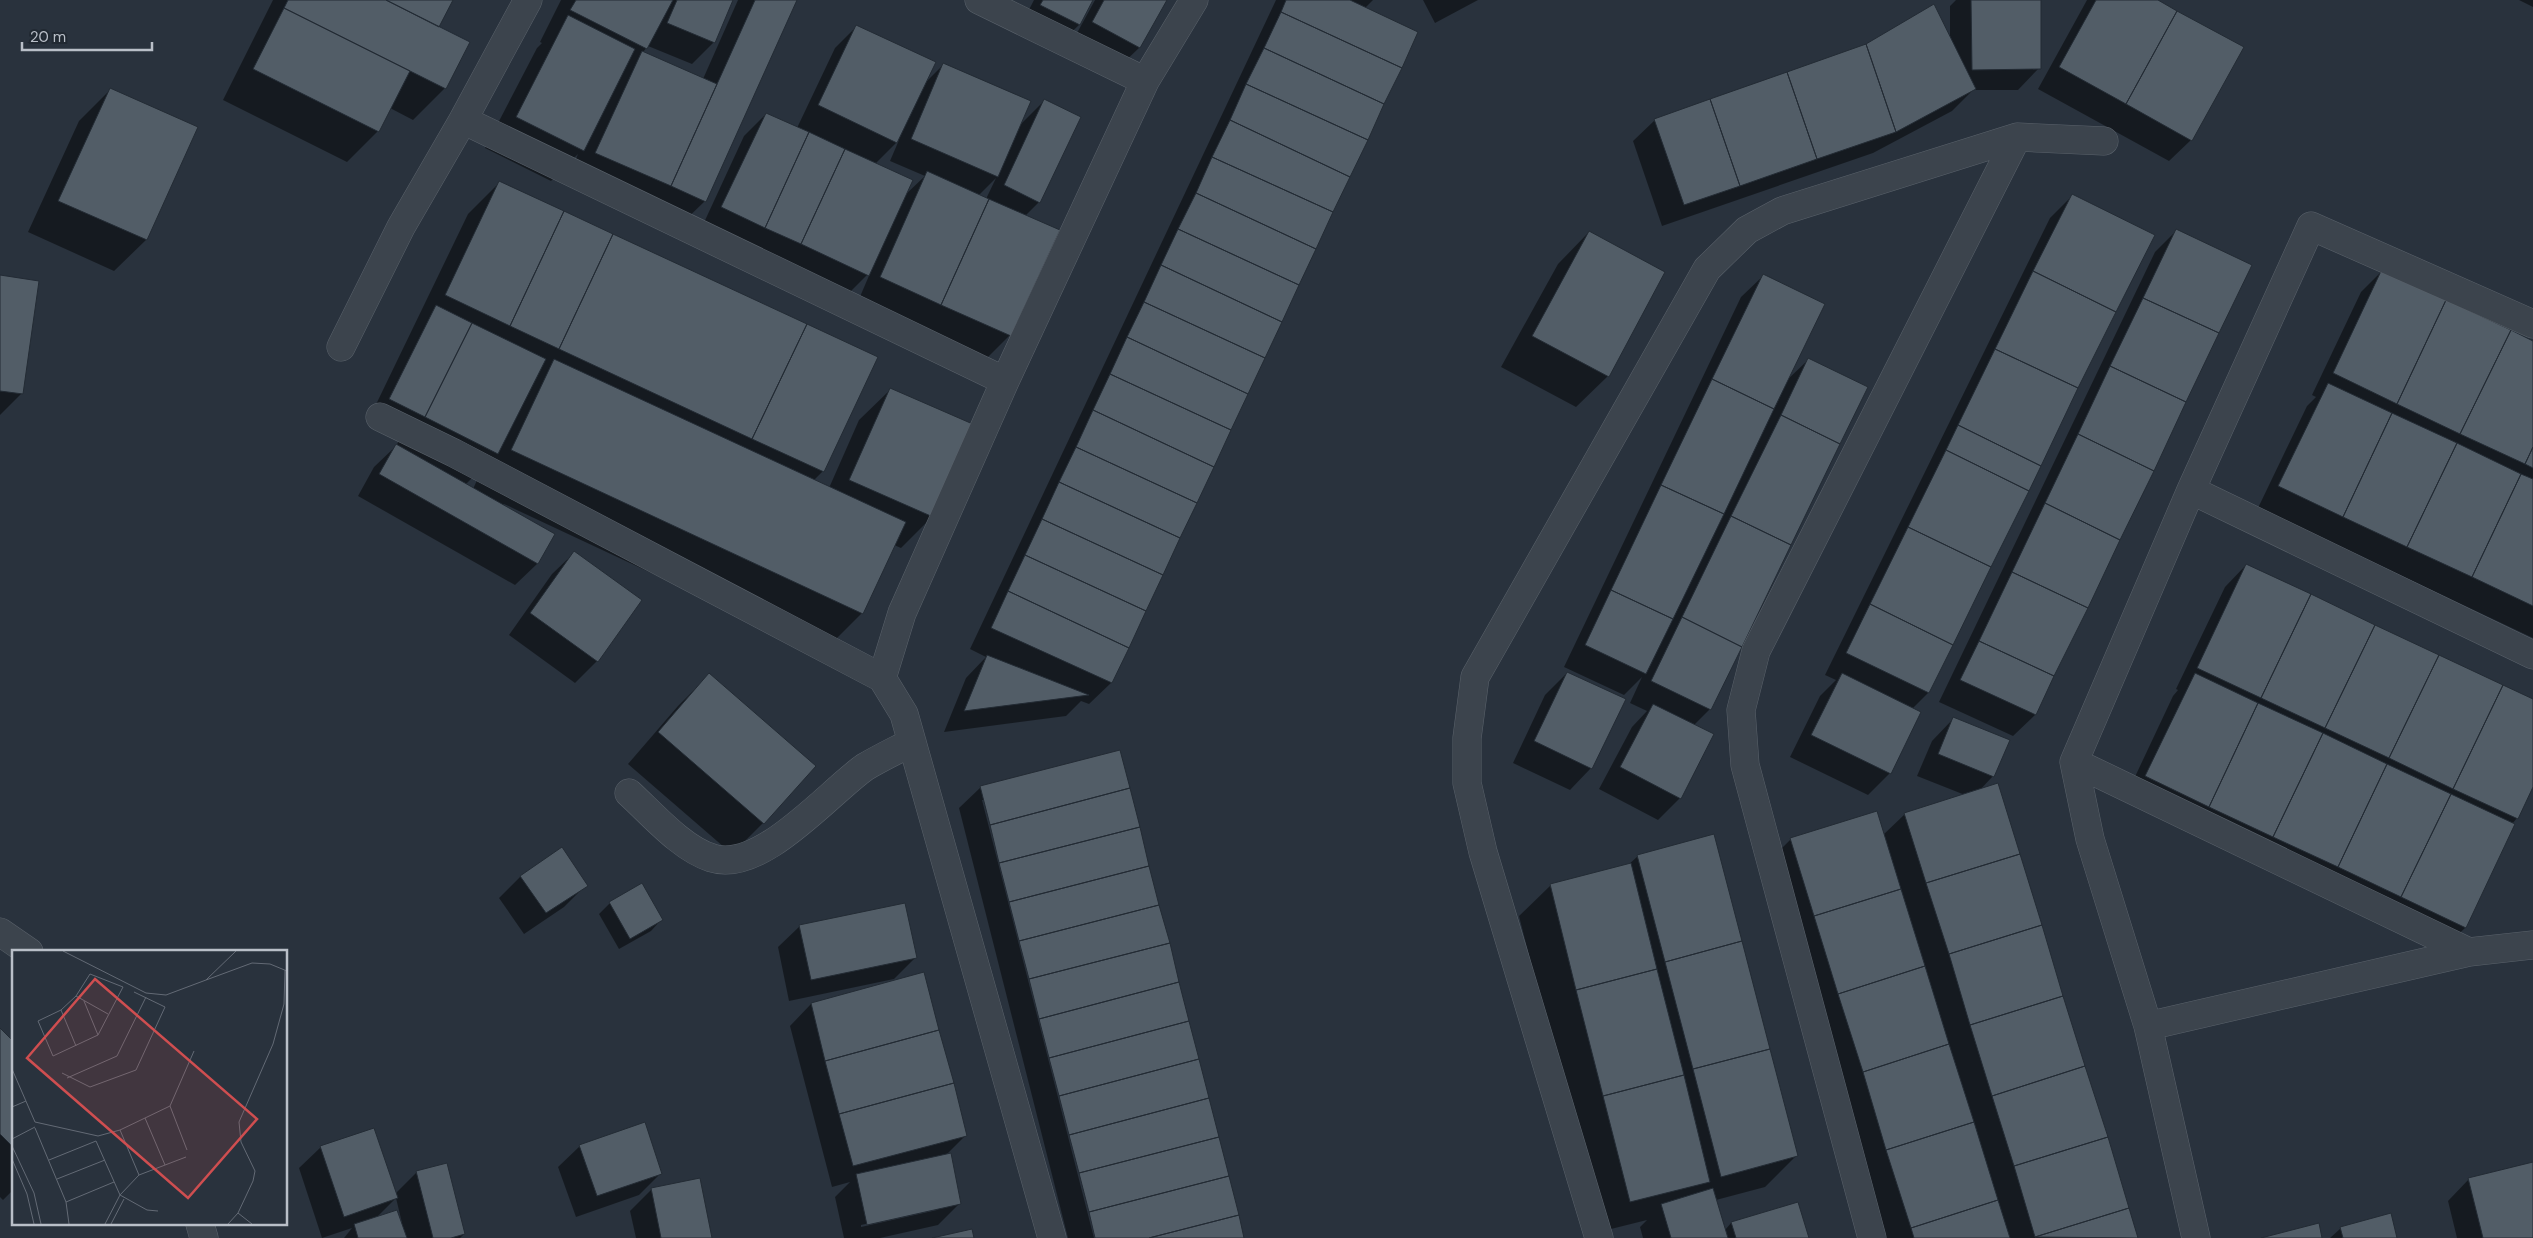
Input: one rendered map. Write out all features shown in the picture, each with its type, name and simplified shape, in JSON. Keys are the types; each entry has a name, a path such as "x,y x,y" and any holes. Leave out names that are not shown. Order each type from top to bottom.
{"street":[{"path":"341,347 401,228 463,120 528,0"},
{"path":"979,0 1145,81"},
{"path":"882,678 902,613 1005,381 1145,81 1194,0"},
{"path":"463,120 1005,381"},
{"path":"1872,1238 1745,764 1741,710 1756,651 2017,136"},
{"path":"1599,1238 1483,852 1469,792 1467,738 1475,677 1707,269 1746,230 1782,211 2017,136 2104,141"},
{"path":"2196,1238 2148,1026 2090,839 2074,762 2190,490 2311,226 2533,324"},
{"path":"380,417 454,453 882,678 904,714 1052,1238"},
{"path":"2190,490 2533,655"},
{"path":"629,792 683,842 713,858 737,859 770,844 815,812 865,768 912,742"},
{"path":"2074,762 2469,952"},
{"path":"0,932 26,950"},
{"path":"2148,1026 2469,952 2533,944"}],"building":[{"path":"288,0 386,0 470,42 446,89 284,8"},
{"path":"386,0 453,0 439,27"},
{"path":"576,0 673,0 647,49 570,10"},
{"path":"677,0 733,0 715,43 667,23"},
{"path":"755,0 797,0 706,202 671,186"},
{"path":"1043,0 1093,0 1080,25 1040,5"},
{"path":"1104,0 1167,0 1140,48 1092,22"},
{"path":"1286,0 1350,0 1418,32 1402,68 1281,12"},
{"path":"1971,0 2041,0 2041,69 1972,70"},
{"path":"2096,0 2158,0 2177,11 2126,104 2059,67"},
{"path":"1934,4 1976,89 1896,132 1866,44"},
{"path":"284,8 410,71 379,132 253,69"},
{"path":"2177,11 2244,47 2192,141 2126,104"},
{"path":"1281,12 1402,68 1384,104 1264,48"},
{"path":"568,15 635,49 584,151 516,117"},
{"path":"856,25 936,62 897,143 818,105"},
{"path":"1866,44 1896,132 1817,159 1787,72"},
{"path":"1264,48 1384,104 1368,140 1246,84"},
{"path":"642,51 717,84 671,186 595,153"},
{"path":"943,63 1031,101 998,177 911,139"},
{"path":"1787,72 1817,159 1740,186 1710,99"},
{"path":"1246,84 1368,140 1350,177 1230,120"},
{"path":"110,88 198,127 147,240 58,201"},
{"path":"1044,99 1081,117 1040,203 1004,185"},
{"path":"1710,99 1740,186 1684,205 1654,119"},
{"path":"766,113 809,132 765,228 721,207"},
{"path":"1230,120 1350,177 1333,212 1212,157"},
{"path":"809,132 845,149 801,244 765,228"},
{"path":"845,149 913,180 869,276 801,244"},
{"path":"1212,157 1333,212 1316,249 1196,193"},
{"path":"927,171 989,199 941,305 880,277"},
{"path":"499,181 564,211 510,326 445,295"},
{"path":"1196,193 1316,249 1299,285 1178,229"},
{"path":"2072,194 2155,235 2116,312 2033,271"},
{"path":"989,199 1060,230 1011,336 941,305"},
{"path":"564,211 613,234 559,349 510,326"},
{"path":"1178,229 1299,285 1282,322 1161,265"},
{"path":"2176,229 2252,265 2219,333 2143,298"},
{"path":"1589,231 1665,272 1609,377 1532,336"},
{"path":"613,234 807,324 752,439 559,349"},
{"path":"1161,265 1282,322 1265,358 1144,302"},
{"path":"2382,269 2446,300 2397,404 2333,373"},
{"path":"2033,271 2116,312 2078,388 1995,349"},
{"path":"1763,274 1825,304 1774,409 1712,379"},
{"path":"0,275 39,281 23,394 0,391"},
{"path":"2143,298 2219,333 2186,402 2110,366"},
{"path":"2446,300 2511,330 2460,434 2397,404"},
{"path":"1144,302 1265,358 1248,394 1127,337"},
{"path":"436,305 472,323 425,417 389,399"},
{"path":"472,323 546,359 498,454 425,417"},
{"path":"807,324 878,357 824,472 752,439"},
{"path":"2511,330 2533,341 2533,447 2525,464 2460,434"},
{"path":"1127,337 1248,394 1231,430 1110,374"},
{"path":"1995,349 2078,388 2041,466 1958,425"},
{"path":"1808,358 1868,387 1840,444 1781,415"},
{"path":"554,359 906,522 863,614 511,450"},
{"path":"2110,366 2186,402 2154,471 2078,434"},
{"path":"1110,374 1231,430 1214,467 1093,410"},
{"path":"1712,379 1774,409 1724,514 1661,485"},
{"path":"2328,383 2392,413 2343,517 2278,486"},
{"path":"890,388 975,425 933,517 849,480"},
{"path":"1093,410 1214,467 1197,503 1076,447"},
{"path":"2392,413 2457,443 2407,547 2343,517"},
{"path":"1781,415 1840,444 1791,545 1731,516"},
{"path":"1958,425 2041,466 2029,491 1946,450"},
{"path":"2078,434 2154,471 2120,540 2045,503"},
{"path":"2457,443 2521,474 2472,577 2407,547"},
{"path":"396,444 555,534 538,564 379,474"},
{"path":"1076,447 1197,503 1180,538 1059,482"},
{"path":"2533,447 2533,468 2525,464"},
{"path":"1946,450 2029,491 1991,567 1908,527"},
{"path":"2521,474 2533,479 2533,606 2472,577"},
{"path":"1059,482 1180,538 1163,575 1042,519"},
{"path":"1661,485 1724,514 1673,619 1611,590"},
{"path":"2045,503 2120,540 2088,608 2012,572"},
{"path":"1731,516 1791,545 1742,647 1682,617"},
{"path":"1042,519 1163,575 1146,611 1025,555"},
{"path":"1908,527 1991,567 1953,645 1870,604"},
{"path":"574,551 642,600 598,662 530,613"},
{"path":"1025,555 1146,611 1129,648 1008,591"},
{"path":"2246,564 2311,594 2261,698 2197,668"},
{"path":"2012,572 2088,608 2054,676 1979,641"},
{"path":"1611,590 1673,619 1646,674 1585,645"},
{"path":"1008,591 1129,648 1112,683 991,628"},
{"path":"2311,594 2375,625 2325,728 2261,698"},
{"path":"1870,604 1953,645 1929,693 1846,653"},
{"path":"1682,617 1742,647 1711,710 1651,681"},
{"path":"2375,625 2439,655 2389,758 2325,728"},
{"path":"1979,641 2054,676 2036,715 1960,680"},
{"path":"987,655 1089,695 964,711"},
{"path":"2439,655 2503,685 2453,789 2389,758"},
{"path":"1567,672 1626,699 1592,769 1534,741"},
{"path":"709,673 816,766 764,824 658,732"},
{"path":"1842,673 1921,712 1891,774 1811,735"},
{"path":"2195,673 2258,703 2209,807 2145,776"},
{"path":"2503,685 2533,699 2533,787 2518,819 2453,789"},
{"path":"2258,703 2323,733 2273,837 2209,807"},
{"path":"1653,704 1714,734 1681,799 1620,767"},
{"path":"1953,717 2010,740 1994,777 1938,754"},
{"path":"2323,733 2387,764 2338,867 2273,837"},
{"path":"1120,750 1130,788 990,825 980,786"},
{"path":"2387,764 2451,794 2401,897 2338,867"},
{"path":"1998,783 2020,854 1926,883 1904,813"},
{"path":"1130,788 1140,827 999,863 990,825"},
{"path":"2451,794 2515,824 2466,928 2401,897"},
{"path":"1877,811 1901,889 1814,916 1790,838"},
{"path":"1140,827 1149,866 1009,902 999,863"},
{"path":"1714,834 1742,941 1665,962 1637,855"},
{"path":"562,847 588,886 546,913 520,876"},
{"path":"2020,854 2042,925 1949,954 1926,883"},
{"path":"1631,863 1657,969 1576,990 1550,884"},
{"path":"1149,866 1159,905 1019,941 1009,902"},
{"path":"642,883 663,920 630,939 609,902"},
{"path":"1901,889 1925,966 1838,994 1814,916"},
{"path":"905,903 917,958 811,980 799,925"},
{"path":"1159,905 1170,943 1029,979 1019,941"},
{"path":"2042,925 2063,996 1970,1025 1949,954"},
{"path":"1742,941 1770,1049 1693,1069 1665,962"},
{"path":"1170,943 1179,982 1039,1019 1029,979"},
{"path":"1925,966 1949,1044 1863,1072 1838,994"},
{"path":"1657,969 1684,1075 1603,1096 1576,990"},
{"path":"924,972 939,1030 825,1061 811,1003"},
{"path":"1179,982 1189,1021 1049,1058 1039,1019"},
{"path":"2063,996 2085,1066 1992,1096 1970,1025"},
{"path":"1189,1021 1199,1059 1059,1096 1049,1058"},
{"path":"0,1028 12,1040 12,1146 0,1134"},
{"path":"939,1030 954,1083 839,1114 825,1061"},
{"path":"1949,1044 1974,1122 1886,1150 1863,1072"},
{"path":"1770,1049 1798,1156 1721,1177 1693,1069"},
{"path":"1199,1059 1209,1098 1069,1135 1059,1096"},
{"path":"2085,1066 2108,1137 2014,1166 1992,1096"},
{"path":"1684,1075 1710,1182 1630,1202 1603,1096"},
{"path":"954,1083 967,1136 853,1166 839,1114"},
{"path":"1209,1098 1219,1137 1079,1173 1069,1135"},
{"path":"645,1122 662,1174 597,1196 579,1145"},
{"path":"1974,1122 1998,1200 1911,1228 1886,1150"},
{"path":"374,1128 398,1198 344,1217 320,1146"},
{"path":"1219,1137 1229,1176 1089,1212 1079,1173"},
{"path":"2108,1137 2129,1208 2035,1237 2014,1166"},
{"path":"951,1153 961,1204 867,1225 856,1174"},
{"path":"2533,1162 2533,1238 2483,1238 2468,1178"},
{"path":"447,1163 465,1234 451,1238 433,1238 416,1171"},
{"path":"1229,1176 1239,1215 1149,1238 1095,1238 1089,1212"},
{"path":"700,1178 712,1238 661,1238 651,1188"},
{"path":"1713,1188 1728,1238 1671,1238 1661,1204"},
{"path":"1998,1200 2010,1238 1914,1238 1911,1228"},
{"path":"1798,1202 1809,1238 1736,1238 1731,1222"},
{"path":"2129,1208 2138,1238 2035,1237"},
{"path":"397,1210 407,1238 358,1238 354,1224"},
{"path":"2391,1213 2397,1238 2343,1238 2340,1227"},
{"path":"1239,1215 1244,1238 1149,1238"},
{"path":"2319,1223 2322,1238 2261,1238"},
{"path":"972,1229 974,1238 932,1238"}]}
